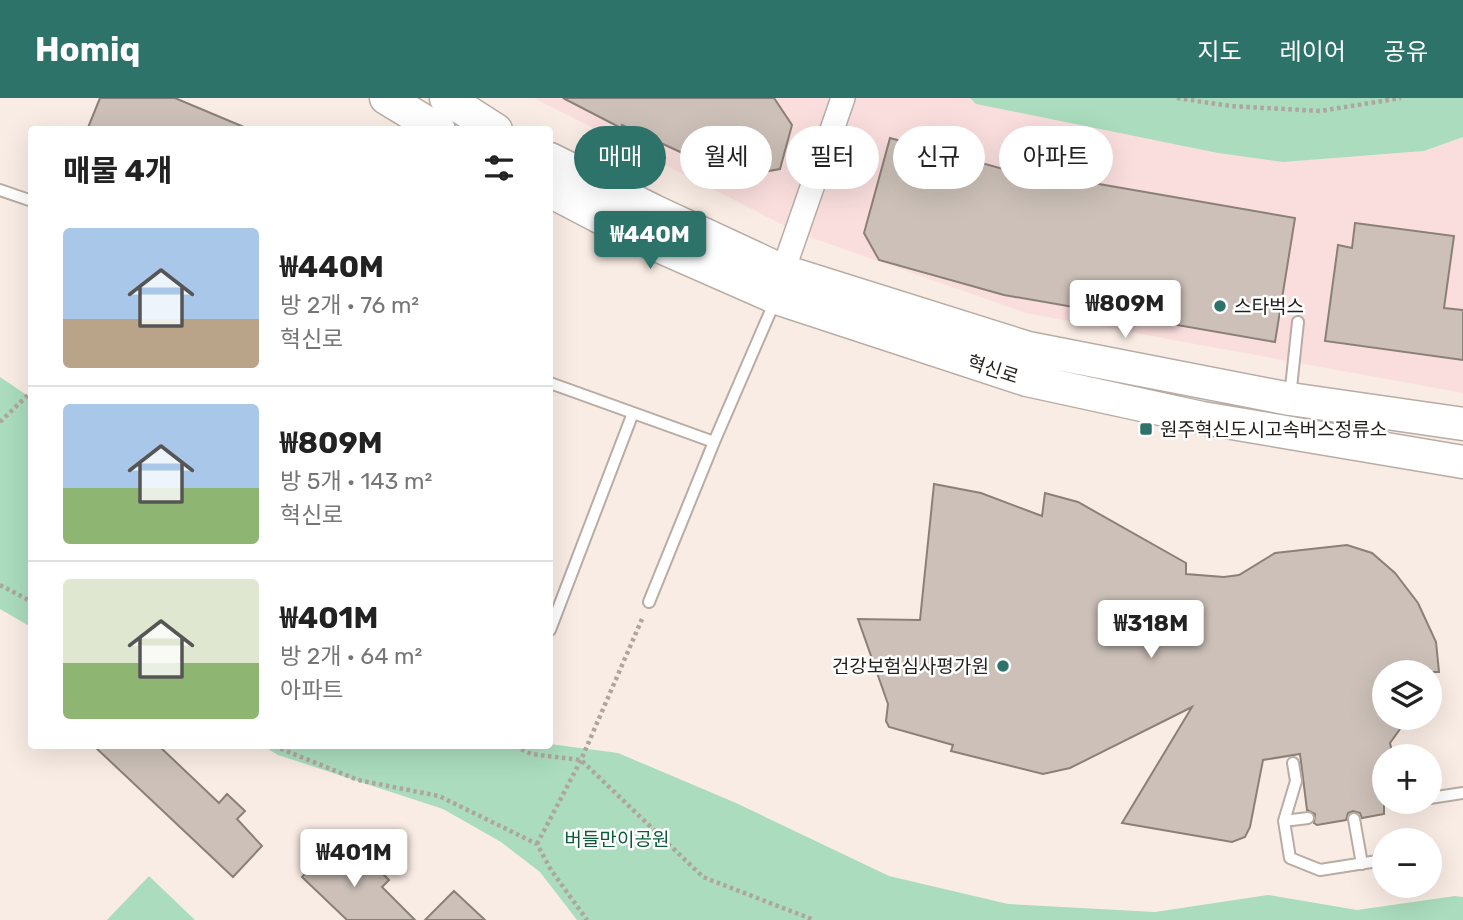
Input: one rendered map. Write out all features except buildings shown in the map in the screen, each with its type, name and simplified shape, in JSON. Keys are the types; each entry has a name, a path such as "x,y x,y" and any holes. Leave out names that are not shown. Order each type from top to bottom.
{"street":[{"path":"386,98 432,126"},
{"path":"446,98 489,126"},
{"path":"780,285 843,98"},
{"name":"혁신로","path":"553,161 780,285 1028,348 1290,400 1463,424"},
{"name":"혁신로","path":"553,193 636,236 780,285 1027,380 1202,418 1463,462"}],"lane":[{"path":"0,190 28,200"},
{"path":"649,602 780,285"},
{"path":"1290,400 1298,323"},
{"path":"553,384 714,442"},
{"path":"553,622 633,413"},
{"path":"1293,763 1296,781 1284,821 1290,858 1320,870 1372,862"},
{"path":"1442,796 1463,793"},
{"path":"1284,821 1308,818"},
{"path":"1354,819 1362,864"}],"path":[{"path":"1177,98 1230,106 1320,111 1401,98"},
{"path":"0,422 28,395"},
{"path":"0,585 28,600"},
{"path":"537,844 581,760 649,602"},
{"path":"281,749 358,780 439,796 537,844 551,870 587,920"},
{"path":"521,749 531,754 581,760 704,877 814,920"}],"shaded area":[{"path":"534,98 970,98 976,104 1085,126 999,126 999,189 1113,189 1113,132 1218,153 1283,162 1424,151 1463,137 1463,393 1026,313 801,234 713,189 772,189 772,126 680,126 680,172 666,165 666,126 589,126"}],"green space":[{"path":"970,98 1463,98 1463,137 1424,151 1283,162 1218,153 1113,132 1113,126 1085,126 976,104"},
{"path":"0,377 28,396 28,625 0,609"},
{"name":"버들만이공원","path":"553,744 618,753 736,803 889,876 1008,904 1155,912 1268,895 1357,910 1455,896 1463,897 1463,920 577,920 540,872 501,842 443,809 278,755 268,749 553,749"},
{"path":"149,876 195,920 107,920"}],"place":[{"name":"스타벅스","path":"1220,306"},
{"name":"원주혁신도시고속버스정류소","path":"1146,429"},
{"name":"건강보험심사평가원","path":"1003,666"}]}
